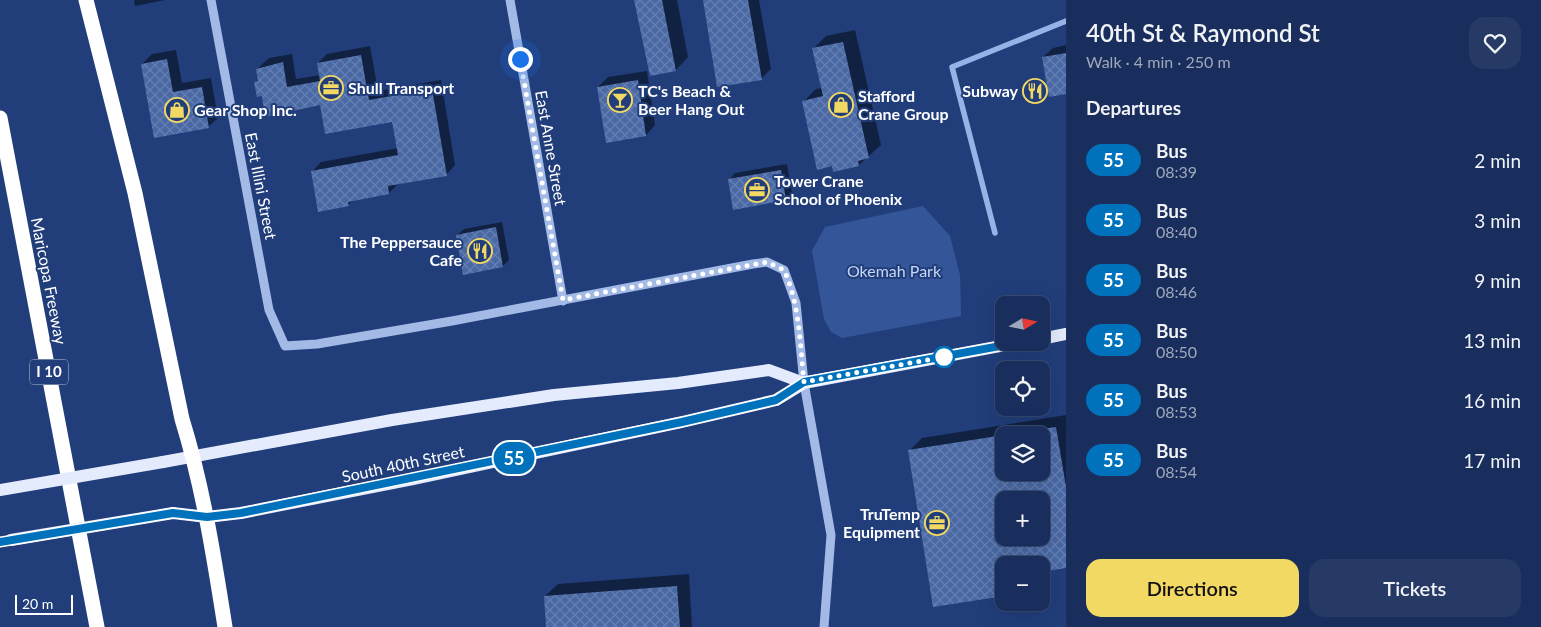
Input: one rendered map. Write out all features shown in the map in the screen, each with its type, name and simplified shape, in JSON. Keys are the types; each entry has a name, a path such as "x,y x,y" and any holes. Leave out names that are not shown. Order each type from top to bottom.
{"highway":[{"path":"86,0 135,193 182,419 193,456 207,517 225,627"},
{"name":"Maricopa Freeway","path":"0,118 97,627"}],"main road":[{"path":"1050,337 1066,334"},
{"name":"South 40th Street","path":"0,542 173,513 207,517 241,513 682,422 776,400 804,382 995,347"},
{"name":"South 40th Street","path":"0,490 392,420 554,395 678,383 769,370 804,382"}],"street":[{"name":"East Illini Street","path":"211,0 269,310 285,346 318,344 563,300"},
{"name":"East Anne Street","path":"510,0 563,300"},
{"path":"563,300 767,262 784,270 796,303 804,382 831,535 824,627"}],"green space":[{"name":"Okemah Park","path":"923,206 950,236 960,275 961,316 842,338 831,332 824,319 812,251 825,227"}],"building":[{"path":"634,0 662,0 676,71 650,76"},
{"path":"703,0 748,0 762,80 717,87"},
{"name":"Stafford Crane Group","path":"843,42 869,158 858,161 859,166 833,172 832,166 817,170 802,101 823,96 812,48"},
{"path":"1066,53 1066,94 1049,97 1042,57"},
{"path":"361,55 369,100 432,89 447,176 388,186 389,194 348,202 349,206 318,212 311,171 398,155 392,122 325,134 320,105 265,117 262,96 257,97 254,82 258,81 256,69 283,62 287,87 320,81 317,63"},
{"name":"Gear Shop Inc.","path":"167,59 173,92 202,87 209,128 154,138 141,64"},
{"name":"TC's Beach & Beer Hang Out","path":"638,80 646,136 606,143 597,87"},
{"name":"Tower Crane School of Phoenix","path":"781,170 786,200 733,210 728,179"},
{"name":"The Peppersauce Cafe","path":"496,227 503,267 463,275 456,235"},
{"path":"1056,427 1066,487 1066,568 1050,571 1050,556 995,556 995,597 933,607 908,450 995,436 995,481 1050,481 1050,428"},
{"path":"677,586 680,627 546,627 544,596"}],"waterway":[{"path":"995,233 952,67 1066,21"}],"bus line":[{"name":"55","path":"0,542 173,513 207,517 241,513 682,422 776,400 804,382 995,347"}],"place":[{"name":"Shull Transport","path":"331,88"},
{"name":"Subway","path":"1035,91"},
{"name":"TC's Beach & Beer Hang Out","path":"620,100"},
{"name":"Stafford Crane Group","path":"841,105"},
{"name":"Gear Shop Inc.","path":"177,110"},
{"name":"Tower Crane School of Phoenix","path":"757,190"},
{"name":"The Peppersauce Cafe","path":"480,251"},
{"name":"TruTemp Equipment","path":"937,523"}],"route":[{"path":"520,59 563,300 767,262 784,270 790,283 796,303 804,382 944,357"}]}
